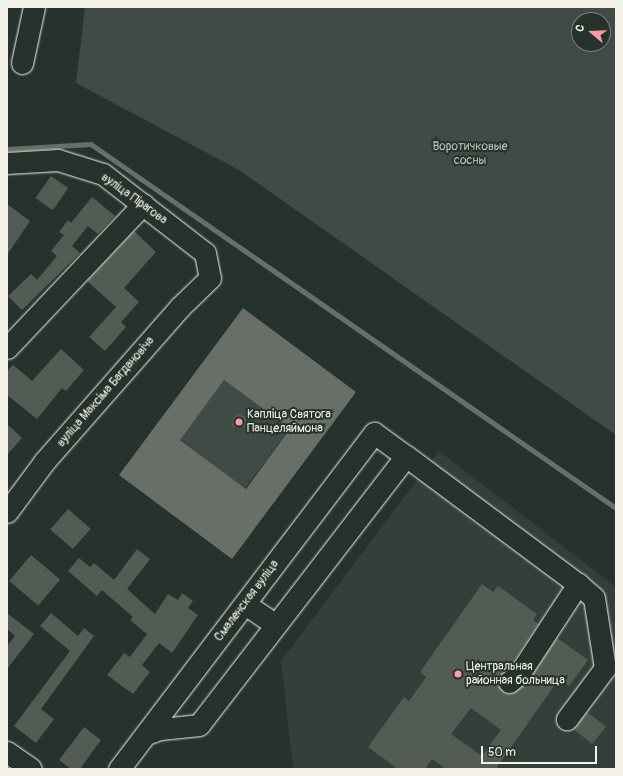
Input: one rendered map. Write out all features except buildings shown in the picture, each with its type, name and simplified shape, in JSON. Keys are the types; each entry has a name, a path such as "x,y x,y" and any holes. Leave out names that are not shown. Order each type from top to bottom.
{"street":[{"path":"22,63 34,7"},
{"name":"вуліца Пірагова","path":"7,163 58,160 103,174 205,253 210,278"},
{"path":"7,348 143,204"},
{"name":"вуліца Максіма Багдановіча","path":"7,512 44,462 180,307 210,278"},
{"name":"Смаленская вуліца","path":"119,769 374,433 406,456"},
{"path":"146,734 160,729 199,725 406,456 578,584 594,598 605,668 567,719"},
{"path":"509,682 519,674 578,584"},
{"path":"245,604 276,625"},
{"path":"7,752 31,769"}],"shaded area":[{"path":"243,308 356,392 232,559 119,475","holes":["224,380 290,429 246,489 180,440"]},
{"path":"439,451 616,587 616,769 293,769 281,661"}],"green space":[{"name":"Воротичковые сосны","path":"85,7 616,7 616,435 239,170 76,83"},
{"path":"224,380 289,429 245,488 179,439"}],"waterway":[{"path":"7,149 91,144 616,508"}],"place":[{"name":"Капліца Святога Панцеляймона","path":"239,422"},
{"name":"Центральная районная больница","path":"458,674"}]}
